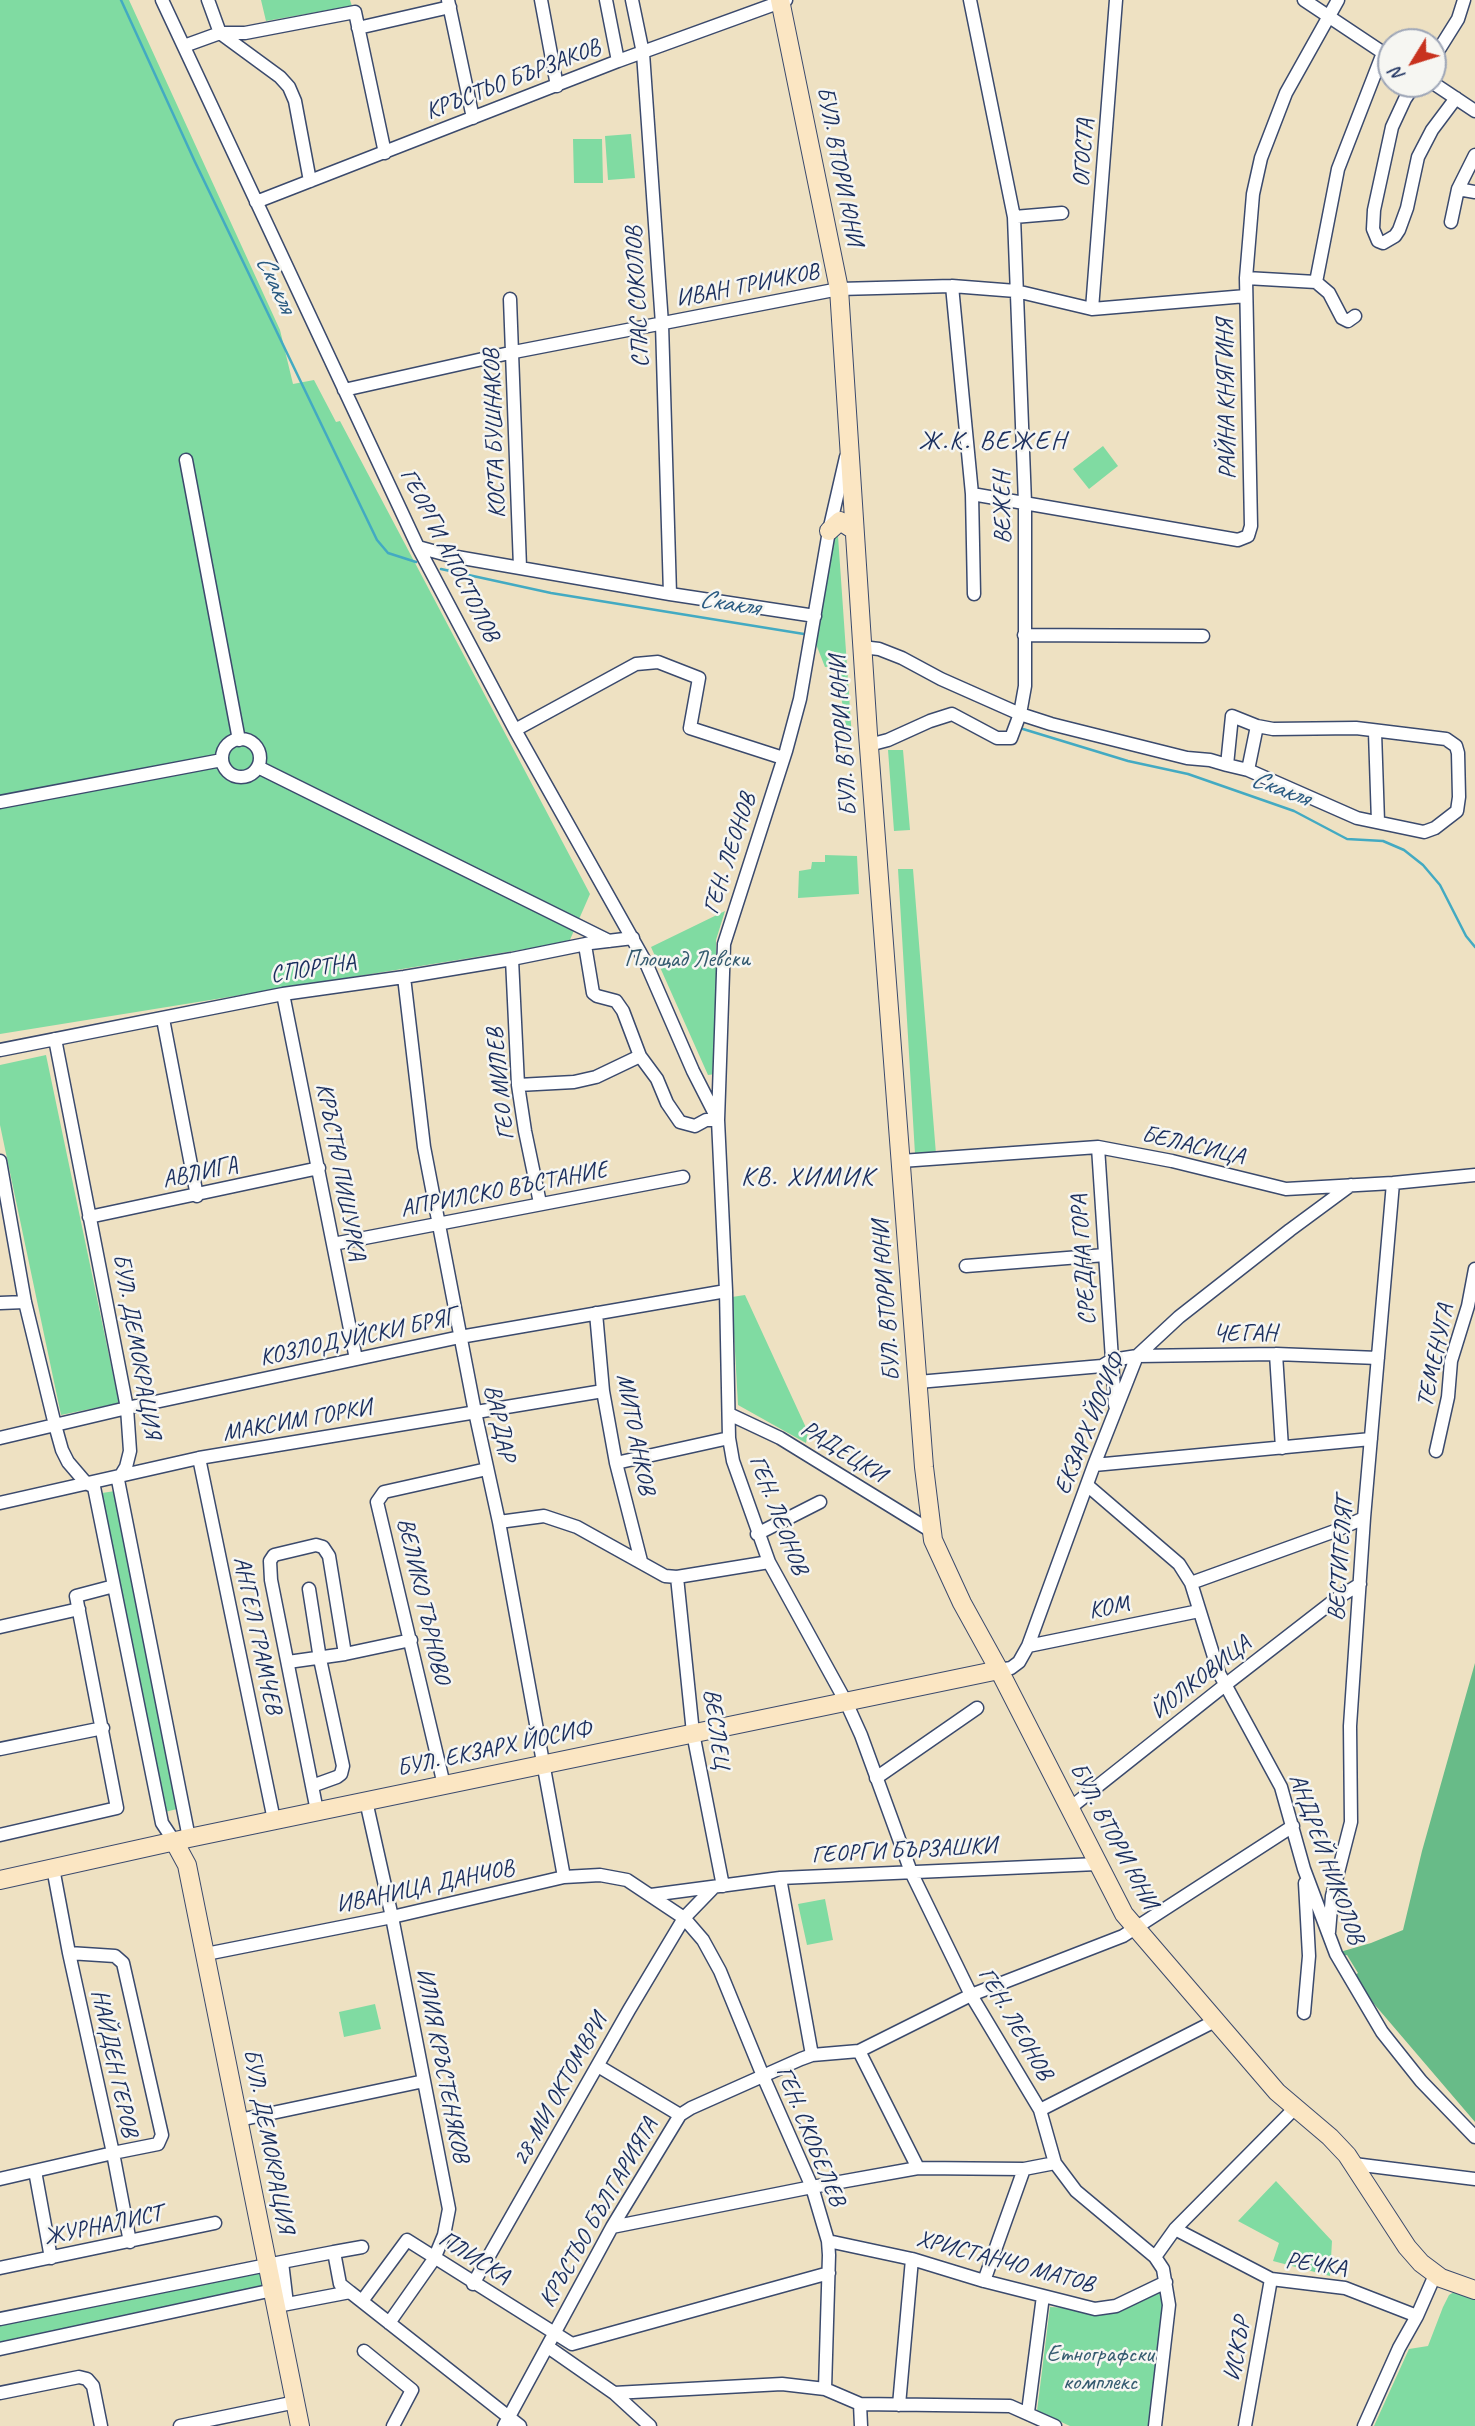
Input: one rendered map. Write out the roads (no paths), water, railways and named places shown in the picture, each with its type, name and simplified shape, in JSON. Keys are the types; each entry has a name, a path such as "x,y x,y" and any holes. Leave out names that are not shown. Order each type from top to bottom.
{"street":[{"name":"ГЕОРГИ АПОСТОЛОВ","path":"162,0 418,547 515,730 633,938 718,1119"},
{"path":"208,0 220,33 280,77 289,88 295,101 310,181"},
{"path":"541,0 557,86"},
{"path":"606,0 618,61"},
{"name":"СПАС СОКОЛОВ","path":"632,0 643,54 662,324 670,594"},
{"name":"ВЕЖЕН","path":"970,0 1014,217 1025,503 1025,686 1020,714"},
{"name":"ОГОСТА","path":"1092,309 1116,0"},
{"path":"1304,0 1377,49"},
{"name":"РАЙНА КНЯГИНЯ","path":"972,494 1238,540 1248,536 1251,526 1246,278 1251,207 1262,158 1286,93 1338,0"},
{"path":"1447,37 1458,19 1464,0"},
{"name":"КРЪСТЬО БЪРЗАКОВ","path":"256,202 618,61 782,1"},
{"name":"БУЛ. ВТОРИ ЮНИ","path":"782,1 839,289 869,745 918,1382 931,1531 936,1550 1118,1905 1135,1929 1277,2092 1330,2137 1354,2164 1408,2247 1435,2275"},
{"path":"358,28 449,3 473,118"},
{"path":"184,46 220,33 245,33 354,6 385,153"},
{"path":"1316,282 1338,169 1377,78"},
{"path":"1447,92 1475,111"},
{"path":"1406,98 1389,138 1372,219 1378,241 1383,243 1389,241 1399,230 1407,208 1413,170 1421,150 1456,98"},
{"path":"1451,222 1458,189 1475,155"},
{"path":"1458,189 1475,191"},
{"path":"1014,217 1062,213"},
{"path":"1246,278 1316,282 1329,292 1342,318 1348,321 1355,316"},
{"path":"952,286 972,494 974,594"},
{"name":"ИВАН ТРИЧКОВ","path":"344,390 514,352 839,289 952,286 1016,291 1092,309 1246,296"},
{"name":"КОСТА БУШНАКОВ","path":"510,299 520,567"},
{"name":"ГЕН. ЛЕОНОВ","path":"849,440 829,531 800,699 724,944 718,1119 729,1438 733,1461 769,1562 846,1702 911,1871 971,1996 1040,2110 1055,2163 1076,2191 1155,2257 1163,2269 1169,2305 1155,2426"},
{"path":"186,460 239,740"},
{"path":"829,531 840,521 854,530"},
{"path":"418,547 451,556 815,616"},
{"path":"1024,635 1202,636"},
{"path":"862,647 879,649 1020,714 1175,755 1227,765 1248,769 1357,818 1424,832 1435,828 1457,811 1460,797 1458,753 1452,742 1446,739 1347,728 1290,731 1257,726 1232,716 1227,765"},
{"path":"515,730 636,664 658,662 699,678 690,727 783,758"},
{"path":"869,745 888,740 930,720 953,714 997,737 1011,738 1020,714"},
{"path":"1248,769 1257,726"},
{"path":"1375,732 1378,822"},
{"path":"239,740 250,742 260,756 258,767 248,775 236,776 226,769 222,760 225,748 233,741 239,740"},
{"path":"0,802 222,760"},
{"path":"258,767 609,941"},
{"name":"СПОРТНА","path":"0,1050 283,994 404,977 585,944 633,938"},
{"path":"585,944 593,993 616,1001 623,1011 640,1056 657,1079 667,1103 680,1122 695,1126 718,1119"},
{"name":"ГЕО МИЛЕВ","path":"512,959 518,1085 524,1131 540,1203"},
{"name":"ВАРДАР","path":"404,977 424,1147 499,1522 564,1877"},
{"name":"КРЪСТЮ ПИШУРКА","path":"283,994 356,1359"},
{"path":"163,1019 197,1196"},
{"name":"БУЛ. ДЕМОКРАЦИЯ","path":"55,1039 127,1408 129,1460 118,1480 181,1839 239,2120 275,2264 300,2426"},
{"path":"518,1085 574,1082 596,1077 640,1056"},
{"name":"БЕЛАСИЦА","path":"901,1161 1098,1147 1172,1161 1286,1189 1475,1175"},
{"name":"СРЕДНА ГОРА","path":"1098,1147 1115,1412"},
{"name":"БУЛ. ДЕМОКРАЦИЯ","path":"0,1161 25,1302 55,1425 65,1456 86,1483 94,1487 162,1824 181,1839"},
{"name":"АВЛИГА","path":"89,1217 319,1168"},
{"path":"1461,1176 1475,1181"},
{"name":"АПРИЛСКО ВЪСТАНИЕ","path":"333,1244 683,1177"},
{"name":"ВЕСТИТЕЛЯТ","path":"1329,1936 1332,1896 1351,1822 1350,1726 1392,1183"},
{"name":"ЕКЗАРХ ЙОСИФ","path":"999,1670 1011,1668 1019,1662 1028,1646 1137,1356 1178,1317 1351,1185"},
{"path":"965,1266 1105,1255"},
{"name":"ТЕМЕНУГА","path":"1436,1451 1448,1397 1451,1361 1472,1307 1475,1269"},
{"name":"КОЗЛОДУЙСКИ БРЯГ","path":"0,1438 460,1337 726,1291"},
{"path":"0,1303 25,1302"},
{"name":"МИТО АНКОВ","path":"596,1313 603,1391 616,1463 640,1561"},
{"path":"1276,1354 1282,1448"},
{"name":"ЧЕГАН","path":"918,1382 1102,1366 1112,1360 1137,1356 1276,1354 1378,1358"},
{"name":"МАКСИМ ГОРКИ","path":"0,1503 199,1458 603,1391"},
{"name":"РАДЕЦКИ","path":"729,1414 780,1438 931,1531"},
{"path":"616,1463 729,1438"},
{"path":"1094,1465 1371,1438"},
{"name":"АНГЕЛ ГРАМЧЕВ","path":"199,1458 274,1820"},
{"name":"ВЕЛИКО ТЪРНОВО","path":"444,1785 377,1502 384,1492 487,1469"},
{"name":"АНДРЕЙ НИКОЛОВ","path":"1087,1485 1178,1564 1191,1583 1219,1673 1281,1787 1304,1869 1336,1954 1382,2032 1421,2081 1475,2137"},
{"path":"757,1534 820,1502"},
{"path":"499,1522 544,1516 577,1527 665,1576 677,1577 769,1562"},
{"path":"1191,1583 1364,1518"},
{"path":"317,1811 271,1580 270,1561 274,1555 316,1545 323,1547 329,1556 345,1654"},
{"name":"ВЕСЛЕЦ","path":"677,1577 693,1733 718,1886"},
{"name":"ЙОЛКОВИЦА","path":"1070,1808 1336,1599 1360,1584"},
{"path":"0,1835 117,1808 76,1596 114,1586"},
{"path":"309,1589 320,1659 343,1766 337,1777 312,1786"},
{"path":"0,1627 79,1609"},
{"name":"КОМ","path":"1028,1646 1199,1611"},
{"path":"288,1662 320,1659 411,1640"},
{"name":"БУЛ. ЕКЗАРХ ЙОСИФ","path":"0,1880 181,1839 999,1670"},
{"path":"876,1778 977,1708"},
{"path":"0,1749 103,1728"},
{"name":"ИЛИЯ КРЪСТЕНЯКОВ","path":"366,1801 392,1917 449,2209 444,2235 434,2259 389,2323"},
{"name":"КРЪСТЬО БЪЛГАРИЯТА","path":"506,2422 612,2227 680,2115 812,2055 859,2051 971,1996 1100,1946 1135,1929 1293,1826"},
{"name":"ГЕОРГИ БЪРЗАШКИ","path":"651,1895 780,1878 1097,1864"},
{"name":"НАЙДЕН ГЕРОВ","path":"0,2179 113,2153 53,1868"},
{"path":"1304,1869 1309,1956 1304,2013"},
{"name":"ИВАНИЦА ДАНЧОВ","path":"206,1955 392,1917 564,1877 600,1875 627,1880 651,1895"},
{"path":"780,1878 812,2055"},
{"name":"28-МИ ОКТОМВРИ","path":"473,2284 684,1918 718,1886"},
{"name":"ГЕН. СКОБЕЛЕВ","path":"651,1895 684,1918 703,1940 720,1971 813,2187 828,2241 825,2389"},
{"path":"69,1953 115,1956 123,1963 162,2135 158,2144 113,2153 131,2242"},
{"path":"1040,2110 1215,2021"},
{"path":"859,2051 918,2168"},
{"path":"598,2066 680,2115"},
{"path":"239,2120 424,2081"},
{"path":"1155,2257 1175,2229 1294,2109"},
{"path":"612,2227 918,2168 1024,2169 1055,2163"},
{"path":"1354,2164 1475,2179"},
{"path":"984,2281 1024,2169"},
{"path":"35,2171 51,2258"},
{"name":"ЖУРНАЛИСТ","path":"0,2268 215,2223"},
{"name":"РЕЧКА","path":"1175,2229 1271,2280 1346,2288 1417,2316"},
{"name":"ПЛИСКА","path":"362,2301 407,2240 473,2284 555,2333"},
{"name":"ХРИСТАНЧО МАТОВ","path":"828,2241 912,2259 984,2281 1095,2309 1116,2306 1166,2282"},
{"path":"0,2319 362,2247"},
{"path":"334,2252 340,2284 506,2422 520,2426"},
{"path":"899,2405 912,2259"},
{"path":"548,2347 572,2344 829,2273"},
{"path":"1364,2426 1435,2275 1475,2290"},
{"name":"ИСКЪР","path":"1245,2426 1271,2280"},
{"path":"0,2349 279,2300 350,2292"},
{"path":"1028,2412 1043,2296"},
{"path":"555,2333 572,2344"},
{"path":"548,2347 614,2393 650,2426"},
{"path":"364,2351 412,2390 393,2426"},
{"path":"0,2393 79,2377 87,2379 93,2386 101,2426"},
{"path":"614,2393 782,2384 825,2389 860,2404 1010,2406 1055,2426"},
{"path":"180,2426 296,2402"},
{"path":"860,2404 861,2426"}],"waterway":[{"name":"Скакля","path":"121,0 195,162 377,540 388,553 416,562"},
{"name":"Скакля","path":"441,569 551,593 804,634"},
{"name":"Скакля","path":"1023,729 1128,761 1188,774 1294,811 1347,839 1383,841 1404,850 1423,865 1440,885 1466,936 1475,947"}],"district":[{"name":"Ж.К. ВЕЖЕН","path":"993,442"},
{"name":"КВ. ХИМИК","path":"808,1178"}],"park label":[{"name":"Площад Левски","path":"687,960"},
{"name":"Етнографски комплекс","path":"1100,2369"}]}
